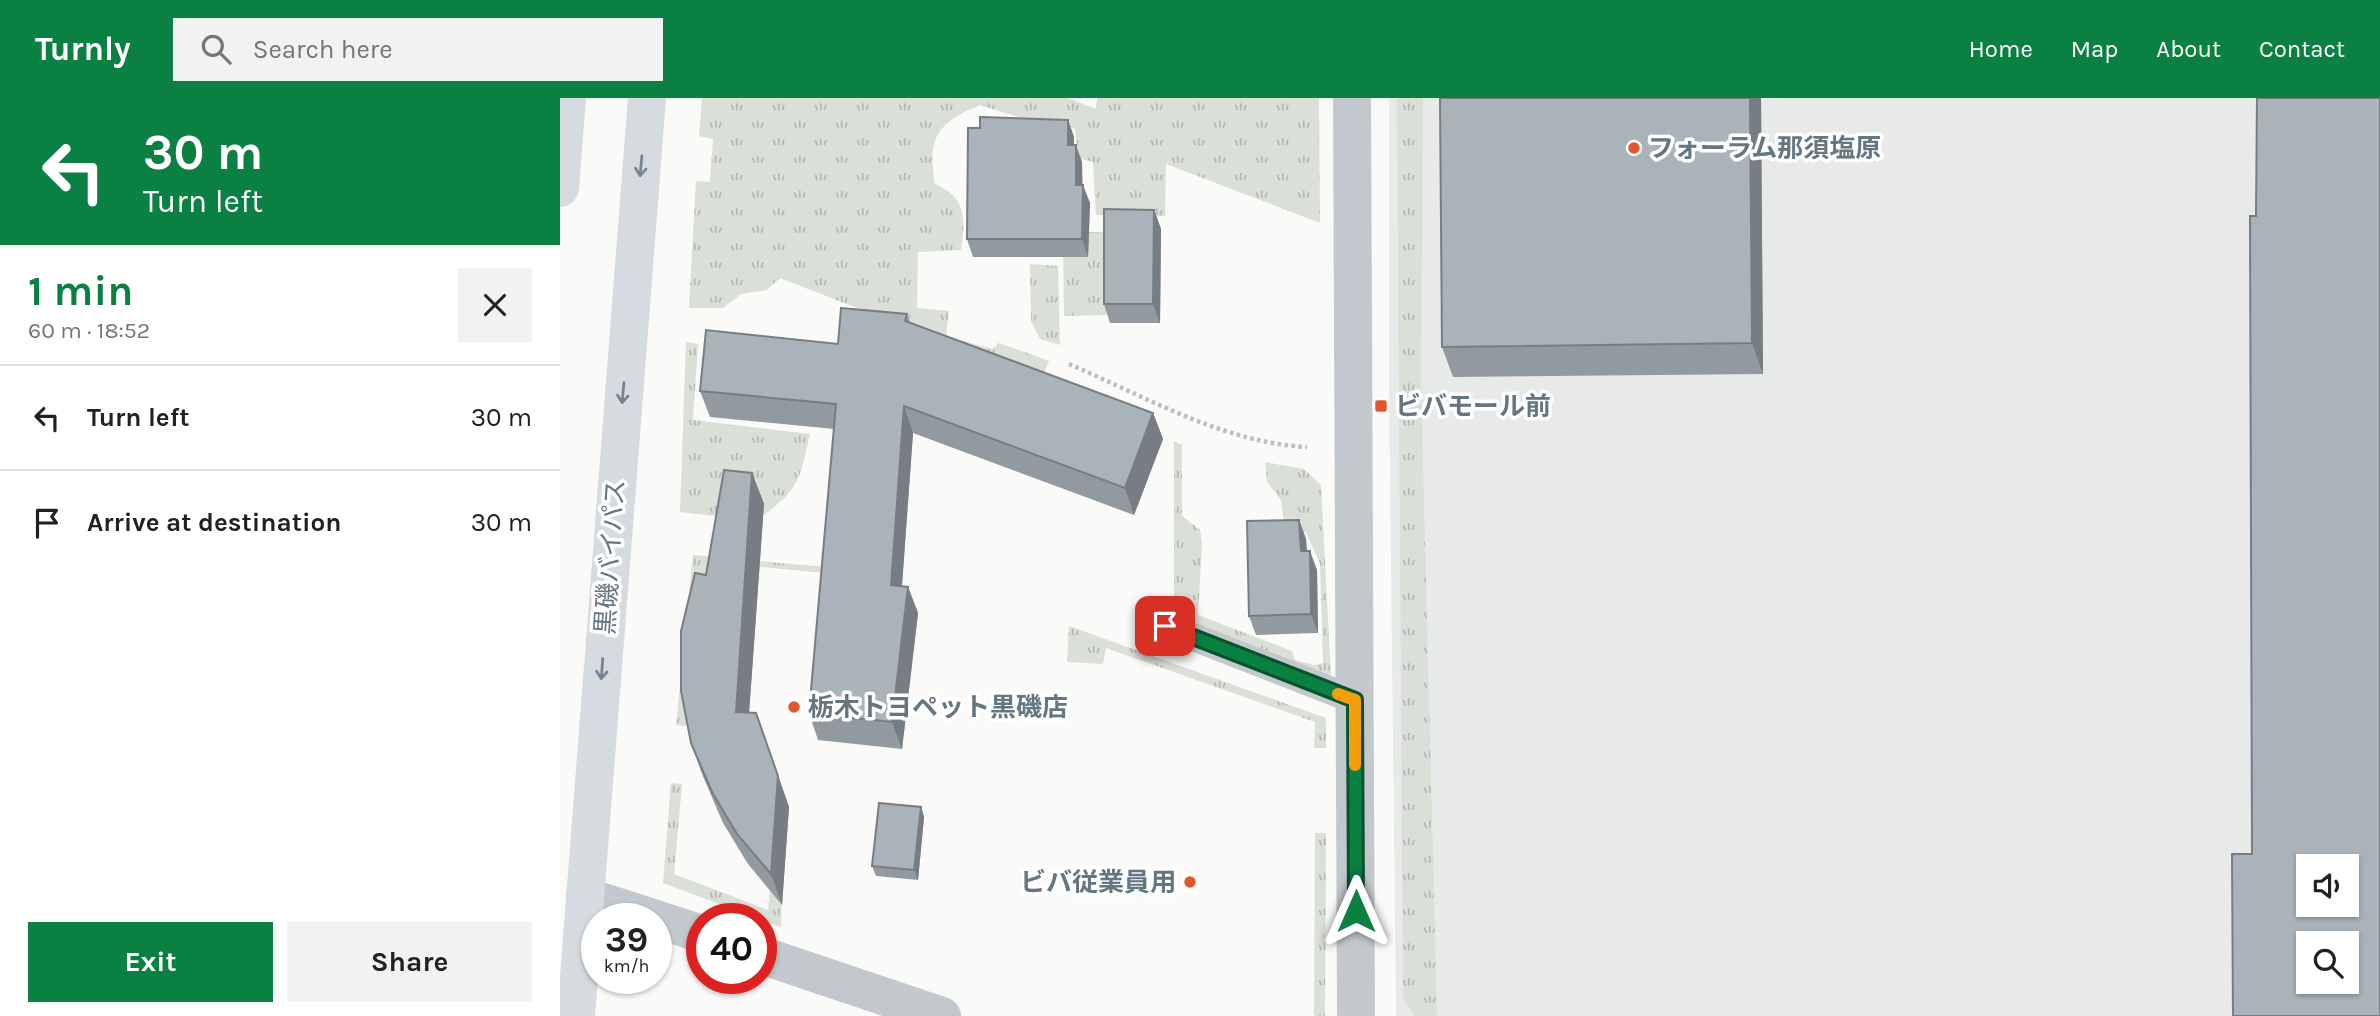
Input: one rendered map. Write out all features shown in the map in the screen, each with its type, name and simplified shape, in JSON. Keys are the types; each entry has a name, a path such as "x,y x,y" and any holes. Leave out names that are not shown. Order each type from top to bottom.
{"highway":[{"path":"560,188 567,98"},
{"name":"黒磯バイパス","path":"576,1016 647,98"}],"street":[{"path":"1352,98 1356,1016"},
{"path":"585,895 609,903"},
{"path":"777,960 942,1016"}],"lane":[{"path":"1165,626 1355,700"}],"path":[{"path":"1069,364 1221,429 1284,446 1353,449"}],"shaded area":[{"path":"1389,98 2380,98 2380,1016 1396,1016 1389,379"}],"green space":[{"path":"702,98 1068,98 1096,109 1097,98 1319,98 1320,223 1166,164 1165,216 1096,215 1093,162 1078,158 1075,129 1055,121 1053,128 980,105 954,118 938,134 934,143 935,184 953,195 958,202 962,210 963,239 961,250 918,252 917,308 949,311 946,336 992,349 999,343 1049,361 1044,373 916,331 780,278 767,290 741,294 723,308 689,308 696,181 710,182 713,139 699,136"},
{"path":"1397,98 1423,98 1421,383 1437,1016 1415,1016 1403,999"},
{"path":"1063,232 1111,232 1111,315 1064,316"},
{"path":"1030,264 1058,266 1060,345 1040,339 1031,321"},
{"path":"686,342 698,344 693,420 810,434 795,485 781,501 756,521 680,512"},
{"path":"1174,441 1182,445 1182,516 1200,530 1202,545 1198,615 1292,651 1295,660 1314,665 1323,663 1320,564 1306,532 1285,531 1281,500 1267,482 1265,462 1304,469 1321,485 1331,679 1174,621"},
{"path":"693,555 835,568 834,574 710,562 689,726 676,725"},
{"path":"1069,626 1326,718 1326,748 1314,748 1315,722 1106,648 1103,664 1067,662"},
{"path":"671,783 682,784 674,874 750,903 717,903 663,883"},
{"path":"1315,833 1326,833 1325,1016 1314,1016"},
{"path":"770,890 782,898 781,927 777,926 777,903 769,903"}],"building":[{"path":"1440,98 1750,98 1752,343 1442,347"},
{"path":"2257,98 2380,98 2380,1016 2233,1016 2232,854 2252,854 2250,216 2256,216"},
{"path":"980,117 1068,120 1068,145 1076,145 1076,185 1083,185 1082,239 967,239 968,128 980,128"},
{"path":"1104,209 1154,210 1153,304 1104,304"},
{"path":"841,308 907,314 905,321 1153,413 1125,488 904,406 891,585 908,587 892,722 809,713 836,404 700,391 706,330 838,344"},
{"path":"724,470 752,473 736,712 756,713 778,776 771,874 737,834 712,792 691,743 681,691 681,631 695,573 706,575"},
{"path":"1299,520 1301,551 1310,551 1311,614 1249,616 1247,521"},
{"path":"879,803 921,807 914,870 872,866"}],"slow traffic":[{"path":"1338,694 1355,700 1355,765"}],"place":[{"name":"フォーラム那須塩原","path":"1634,148"},
{"name":"ビバモール前","path":"1381,406"},
{"name":"栃木トヨペット黒磯店","path":"794,707"},
{"name":"ビバ従業員用","path":"1190,882"}],"route":[{"path":"1165,626 1355,700 1356,911"}]}
